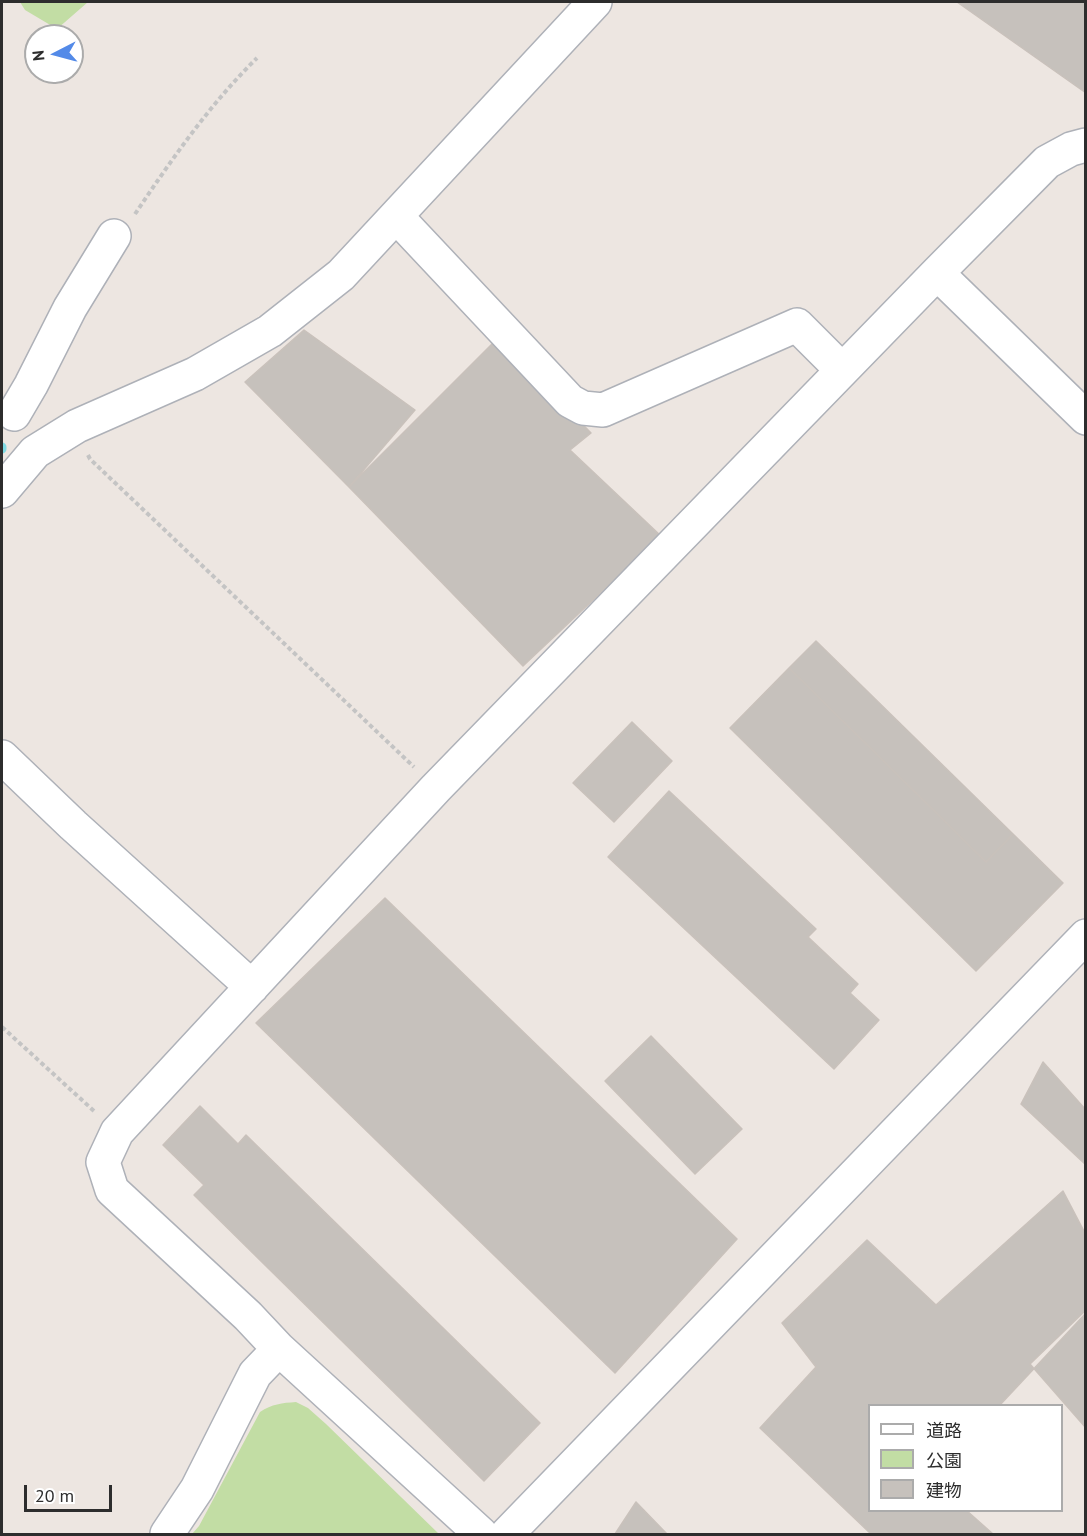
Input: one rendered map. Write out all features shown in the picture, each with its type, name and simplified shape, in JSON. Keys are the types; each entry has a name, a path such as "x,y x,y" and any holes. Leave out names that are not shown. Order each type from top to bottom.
{"street":[{"path":"2,491 35,452 77,426 195,374 270,331 340,275 594,2"},
{"path":"482,1534 279,1349 248,1316 112,1190 103,1162 117,1132 436,788 1047,162 1071,149 1086,145"},
{"path":"396,216 570,401 583,408 603,410 797,324 842,370"},
{"path":"35,452 8,405 31,385 70,308 114,236"},
{"path":"937,273 1086,418"},
{"path":"2,757 72,825 252,987"},
{"path":"507,1534 1086,936"},
{"path":"167,1534 197,1489 255,1374 279,1349"}],"path":[{"path":"114,236 125,228 175,153 234,80 258,58"},
{"path":"77,426 90,459 436,788"},
{"path":"2,1027 117,1132"}],"green space":[{"path":"20,2 88,2 63,24 49,24 25,10"},
{"path":"296,1402 308,1408 326,1424 439,1534 192,1534 199,1526 260,1412 277,1404"}],"building":[{"path":"957,2 1086,2 1086,93"},
{"path":"304,330 415,410 349,487 245,382"},
{"path":"498,338 591,433 570,450 661,536 523,666 349,487"},
{"path":"816,641 1013,834 986,862 789,668"},
{"path":"789,668 986,862 1013,834 1063,883 976,971 730,728"},
{"path":"632,722 672,761 614,822 573,783"},
{"path":"669,791 816,929 808,937 858,984 850,993 879,1020 834,1069 608,857"},
{"path":"385,898 737,1239 615,1373 256,1023"},
{"path":"651,1036 742,1129 695,1174 605,1081"},
{"path":"1043,1062 1086,1110 1086,1165 1021,1104"},
{"path":"200,1106 238,1144 246,1135 540,1423 484,1481 194,1195 204,1185 163,1145"},
{"path":"1063,1191 1086,1235 1086,1313 1001,1404 868,1404 868,1512 968,1512 993,1534 871,1534 760,1428 816,1367 782,1323 867,1240 936,1305"},
{"path":"1086,1310 1086,1428 1030,1364"},
{"path":"636,1502 667,1534 615,1534"}]}
